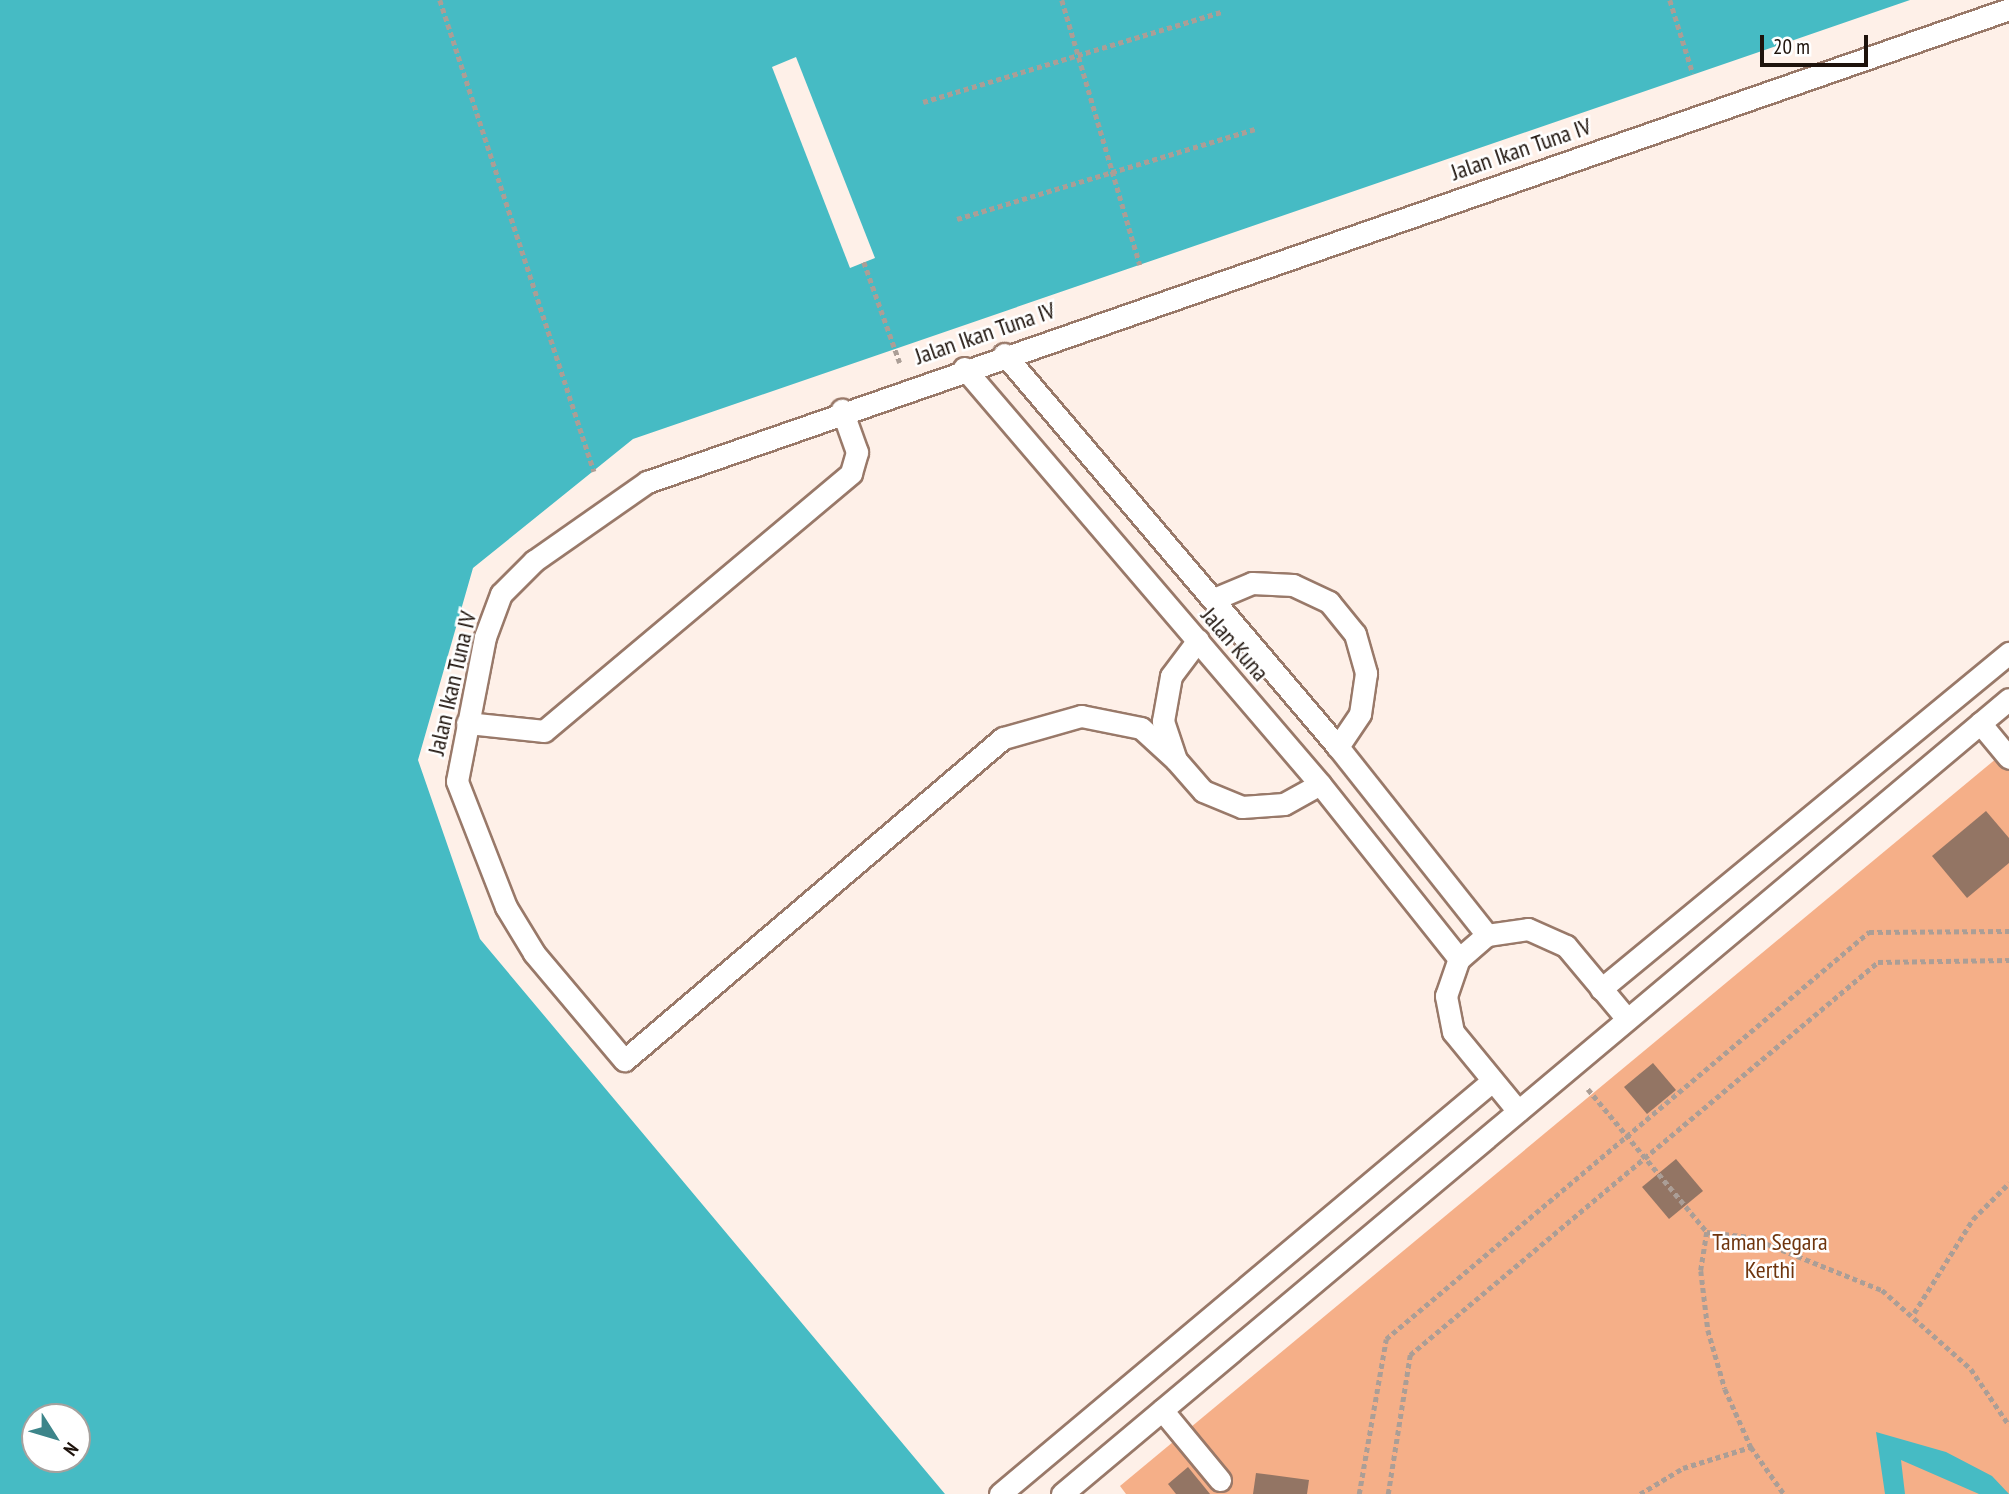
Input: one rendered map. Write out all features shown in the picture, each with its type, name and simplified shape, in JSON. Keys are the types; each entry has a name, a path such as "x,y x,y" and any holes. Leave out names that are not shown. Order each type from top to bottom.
{"lane":[{"name":"Jalan Ikan Tuna IV","path":"1175,760 1141,728 1081,716 1003,738 624,1059 534,953 506,907 457,781 467,723 501,594 534,561 647,482 842,410 2009,9"},
{"name":"Jalan Kuna","path":"1004,354 1338,747 1487,935"},
{"name":"Jalan Kuna","path":"964,368 1320,784 1459,959"},
{"path":"467,723 544,731 851,473 858,452 842,410"},
{"path":"1139,575 1169,550"},
{"path":"1214,599 1266,584 1293,585 1329,602 1355,634 1366,673 1360,713 1338,747"},
{"path":"1198,640 1171,676 1163,721 1175,760 1203,791 1242,807 1283,804 1320,784"},
{"path":"1601,989 2009,653"},
{"path":"1062,1494 2009,698"},
{"path":"1980,723 2009,758"},
{"path":"1518,1111 1453,1032 1446,996 1459,959 1487,935 1528,929 1566,946 1627,1020"},
{"path":"1000,1494 1492,1081"},
{"path":"1162,1410 1220,1480"}],"path":[{"path":"440,0 594,471"},
{"path":"1062,0 1140,265"},
{"path":"1670,0 1693,74"},
{"path":"923,102 1224,11"},
{"path":"957,219 1258,128"},
{"path":"864,262 898,354"},
{"path":"1359,1494 1386,1339 1869,932 2009,932"},
{"path":"1388,1494 1410,1355 1647,1160 1878,962 2009,960"},
{"path":"1570,1067 1707,1232 1750,1237 1813,1258 1914,1313 1971,1369 2009,1425"},
{"path":"1914,1313 1973,1219 2009,1182"},
{"path":"1707,1232 1701,1271 1708,1330 1751,1447 1784,1494"},
{"path":"1640,1494 1683,1468 1751,1447"}],"green space":[{"name":"Taman Segara Kerthi","path":"2009,748 2009,1494 1126,1494 1120,1486"}],"water":[{"path":"0,0 1910,0 633,439 473,568 418,760 480,939 945,1494 0,1494"},
{"path":"1876,1432 1946,1452 1992,1476 2009,1494 1979,1494 1901,1460 1905,1494 1885,1494"}],"pier":[{"path":"796,57 875,258 850,268 772,67"}],"building":[{"path":"1986,811 2009,838 2009,863 1967,898 1932,856"},
{"path":"1653,1063 1676,1090 1647,1114 1624,1087"},
{"path":"1676,1159 1703,1191 1669,1219 1642,1187"},
{"path":"1188,1467 1210,1494 1176,1494 1168,1484"},
{"path":"1256,1473 1309,1480 1307,1494 1253,1494"}]}
